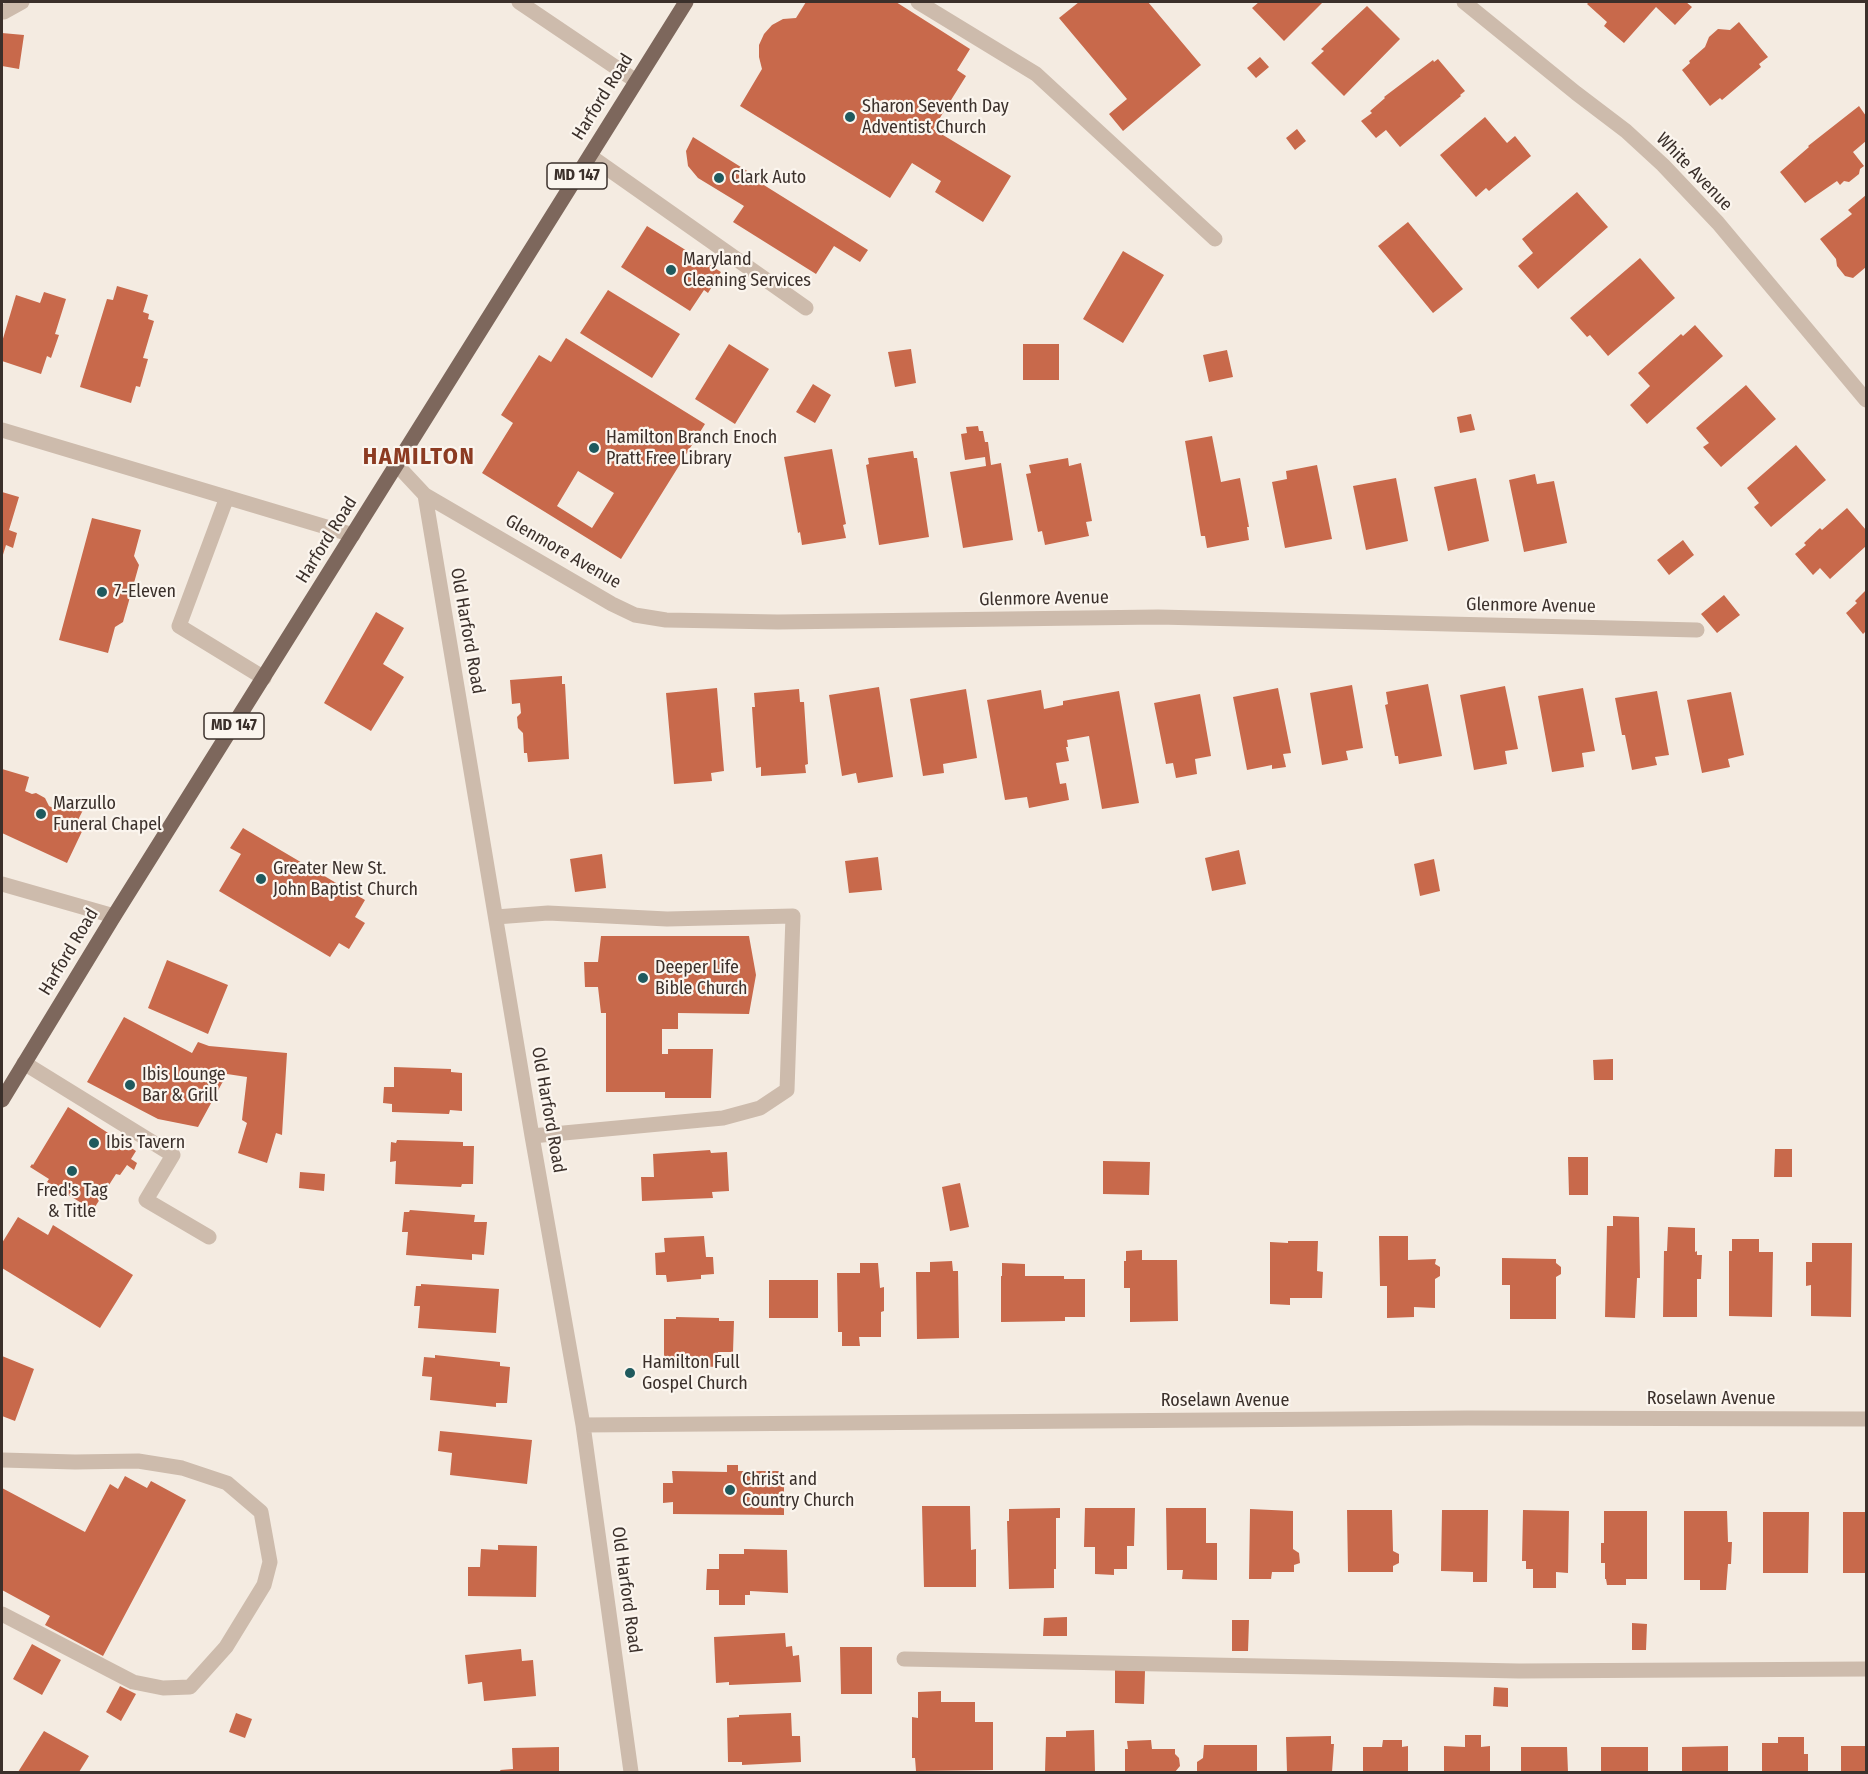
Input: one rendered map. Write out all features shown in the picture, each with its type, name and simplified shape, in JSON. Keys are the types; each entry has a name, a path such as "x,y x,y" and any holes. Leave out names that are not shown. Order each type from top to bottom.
{"main road":[{"name":"Harford Road","path":"2,1100 114,916 686,2"}],"street":[{"path":"2,11 21,2"},
{"path":"519,2 636,81"},
{"path":"918,2 1036,74 1215,239"},
{"name":"White Avenue","path":"1464,2 1626,131 1663,165 1718,223 1866,400"},
{"path":"590,156 806,308"},
{"path":"2,430 353,535"},
{"path":"397,465 425,495"},
{"name":"Glenmore Avenue","path":"425,495 612,604 635,615 666,621 778,622 1158,617 1697,630"},
{"name":"Old Harford Road","path":"425,495 532,1136 583,1425 631,1773"},
{"path":"226,497 179,626 264,678"},
{"path":"2,884 114,916"},
{"path":"496,917 549,913 667,919 794,916 787,1090 760,1108 723,1118 532,1136"},
{"path":"24,1064 173,1155 146,1200 209,1237"},
{"name":"Roselawn Avenue","path":"583,1425 1468,1418 1866,1419"},
{"path":"2,1460 138,1461 183,1468 227,1483 261,1512 270,1562 264,1585 226,1647 190,1687 163,1688 133,1682 2,1614"},
{"path":"904,1659 1519,1671 1866,1669"}],"building":[{"name":"Sharon Seventh Day Adventist Church","path":"806,2 896,2 970,49 957,70 966,76 933,129 1011,176 983,222 935,192 941,181 912,163 890,198 740,106 762,69 759,45 764,34 772,25 783,19 796,18"},
{"path":"1079,2 1148,2 1201,65 1123,131 1109,114 1127,99 1059,18"},
{"path":"1259,2 1323,2 1284,41 1252,8"},
{"path":"1589,2 1686,2 1692,7 1675,25 1656,7 1624,43 1604,26 1607,22 1587,4"},
{"path":"1367,6 1400,39 1344,96 1311,63 1324,51 1321,49"},
{"path":"1739,22 1768,57 1759,64 1761,67 1722,100 1720,98 1710,106 1682,70 1705,47 1709,37 1718,29 1730,30"},
{"path":"2,33 24,35 19,69 2,66"},
{"path":"1260,57 1269,67 1256,78 1247,68"},
{"path":"1438,59 1465,91 1400,147 1386,130 1376,138 1361,121 1372,113 1370,111 1384,97 1433,60 1434,62"},
{"path":"1859,106 1866,116 1866,141 1853,152 1864,166 1860,169 1859,174 1849,182 1844,181 1840,185 1837,181 1805,203 1780,172 1808,146"},
{"path":"1485,117 1507,143 1515,136 1531,156 1489,191 1486,188 1476,197 1440,155"},
{"path":"1297,129 1306,141 1295,150 1286,138"},
{"path":"693,137 760,179 759,182 868,250 860,262 834,246 816,274 733,222 744,206 698,178 688,166 686,151"},
{"path":"1577,192 1608,227 1538,289 1518,266 1533,253 1522,239"},
{"path":"1866,195 1866,267 1853,278 1845,276 1837,266 1836,259 1820,239 1852,214 1848,210"},
{"path":"1408,222 1463,289 1433,313 1378,246"},
{"name":"Maryland Cleaning Services","path":"647,226 721,272 708,293 704,290 690,311 621,267"},
{"path":"1123,251 1164,275 1123,343 1083,319"},
{"path":"1640,258 1675,298 1608,356 1590,335 1587,337 1570,318"},
{"path":"117,286 148,295 143,312 149,314 148,319 154,321 143,358 148,359 140,387 136,386 131,403 80,387 107,299 113,300"},
{"path":"608,290 680,334 652,378 580,333"},
{"path":"44,292 66,299 55,334 59,335 51,358 47,356 41,374 2,361 2,342 16,295 40,303"},
{"path":"1695,325 1723,356 1647,424 1630,405 1650,386 1638,373 1681,334 1683,336"},
{"name":"Hamilton Branch Enoch Pratt Free Library","path":"566,338 705,424 621,559 482,473 513,423 501,415 539,355 551,362","holes":["578,471 614,493 592,528 557,506"]},
{"path":"729,344 769,369 735,424 695,399"},
{"path":"1023,344 1059,344 1059,380 1023,380"},
{"path":"911,349 916,383 895,387 888,352"},
{"path":"1227,350 1233,377 1209,382 1203,355"},
{"path":"813,384 831,395 815,423 796,412"},
{"path":"1746,385 1776,419 1721,467 1703,447 1709,443 1696,428"},
{"path":"1471,414 1475,430 1460,433 1457,417"},
{"path":"978,426 979,431 983,431 985,442 988,442 991,465 1001,463 1013,540 963,548 950,472 986,466 985,457 965,460 961,434 967,433 966,427"},
{"path":"1212,436 1221,482 1240,478 1249,527 1247,527 1249,540 1207,548 1205,536 1201,536 1185,441"},
{"path":"1796,445 1826,480 1771,527 1754,507 1759,503 1747,488"},
{"path":"832,449 846,524 843,525 846,538 802,545 784,457"},
{"path":"913,451 914,458 917,458 929,537 879,545 866,465 869,464 868,458"},
{"path":"1068,458 1069,466 1081,463 1092,521 1086,522 1089,536 1045,545 1042,531 1038,532 1026,474 1031,473 1029,465"},
{"path":"1317,465 1332,539 1285,548 1272,482 1287,479 1286,471"},
{"path":"1535,474 1537,484 1554,481 1567,543 1524,552 1509,480"},
{"path":"1396,478 1408,541 1366,550 1353,486"},
{"path":"1476,478 1489,541 1448,551 1434,487"},
{"path":"2,492 19,497 9,530 17,533 13,548 6,545 2,558"},
{"path":"1847,508 1866,530 1866,546 1830,579 1820,568 1813,575 1795,554 1820,528 1822,530"},
{"path":"92,518 141,530 134,556 139,565 123,622 115,627 108,653 59,640"},
{"path":"1683,540 1694,555 1669,575 1657,560"},
{"path":"1866,590 1866,631 1863,634 1846,613"},
{"path":"1724,595 1740,615 1717,633 1701,614"},
{"path":"376,612 404,628 383,664 404,677 371,731 324,703"},
{"path":"562,676 562,684 565,684 569,759 528,762 527,753 524,753 523,733 518,728 517,717 521,713 520,703 512,704 510,680"},
{"path":"1428,684 1442,756 1399,764 1398,756 1395,756 1385,705 1388,704 1386,692"},
{"path":"1352,685 1363,748 1346,751 1348,760 1322,765 1310,693"},
{"path":"1505,686 1518,749 1505,751 1507,764 1474,770 1460,695"},
{"path":"879,687 893,777 858,783 856,773 842,776 829,695"},
{"path":"717,688 724,771 711,773 712,781 674,784 666,693"},
{"path":"1278,688 1291,753 1283,754 1286,767 1272,769 1272,765 1247,770 1233,697"},
{"path":"1583,688 1595,751 1582,753 1584,767 1552,772 1538,696"},
{"path":"799,689 800,702 804,702 808,764 805,765 806,773 761,776 761,767 756,768 752,707 755,707 754,693"},
{"path":"966,689 977,758 943,764 944,773 923,776 910,699"},
{"path":"1041,690 1044,709 1063,705 1063,701 1119,691 1139,803 1102,809 1089,736 1067,740 1069,761 1056,763 1060,784 1066,783 1069,800 1029,808 1027,797 1005,800 987,700"},
{"path":"1657,691 1669,755 1655,757 1657,765 1632,770 1615,698"},
{"path":"1731,692 1744,755 1728,759 1730,767 1702,773 1687,700"},
{"path":"1200,694 1211,756 1195,759 1197,774 1176,778 1173,763 1166,764 1154,703"},
{"name":"Marzullo Funeral Chapel","path":"2,769 29,777 25,791 45,798 49,806 53,808 59,796 84,808 78,820 86,823 67,863 2,833"},
{"path":"243,828 365,900 355,917 365,923 349,949 339,943 330,957 219,891 241,854 230,848"},
{"path":"1239,850 1246,884 1212,891 1205,858"},
{"path":"602,854 606,888 575,892 570,859"},
{"path":"878,857 882,890 849,893 845,861"},
{"path":"1434,859 1440,891 1420,896 1414,864"},
{"path":"601,936 749,936 756,975 749,1014 678,1013 678,1029 662,1029 662,1054 668,1054 668,1049 713,1049 711,1098 665,1098 665,1092 606,1092 606,1013 601,1013 598,987 585,987 584,962 598,962"},
{"path":"167,960 228,985 208,1034 148,1008"},
{"path":"124,1017 192,1053 198,1042 209,1046 287,1053 282,1135 276,1133 267,1163 238,1153 247,1123 242,1120 247,1077 227,1074 198,1127 158,1119 87,1082"},
{"path":"1613,1059 1613,1080 1594,1080 1593,1060"},
{"path":"394,1067 451,1069 451,1072 462,1073 462,1111 450,1110 449,1114 392,1112 392,1104 383,1103 384,1087 394,1087"},
{"path":"68,1107 136,1151 131,1159 137,1163 134,1170 127,1165 120,1175 116,1174 93,1210 47,1182 49,1179 30,1167"},
{"path":"397,1140 463,1142 463,1146 474,1146 473,1184 462,1184 461,1187 395,1184 396,1161 390,1162 391,1142 396,1143"},
{"path":"1775,1149 1792,1149 1792,1177 1774,1177"},
{"path":"710,1150 711,1153 727,1152 729,1191 712,1192 713,1198 642,1201 641,1177 654,1177 653,1154"},
{"path":"1568,1157 1588,1157 1588,1195 1569,1195"},
{"path":"1103,1161 1150,1162 1149,1195 1103,1194"},
{"path":"300,1172 325,1174 324,1191 299,1188"},
{"path":"960,1183 969,1227 950,1231 942,1187"},
{"path":"410,1210 475,1215 474,1222 487,1222 484,1255 472,1254 472,1260 406,1255 408,1232 402,1232 404,1212"},
{"path":"1613,1216 1639,1217 1640,1278 1637,1278 1635,1318 1605,1317 1607,1226 1613,1226"},
{"path":"18,1217 48,1235 53,1225 133,1275 100,1328 2,1268 2,1243"},
{"path":"1668,1227 1695,1228 1695,1252 1697,1251 1697,1255 1702,1255 1701,1279 1697,1279 1697,1317 1663,1317 1664,1251 1667,1251"},
{"path":"704,1236 706,1257 713,1257 714,1274 701,1275 701,1279 667,1282 666,1275 656,1275 655,1253 665,1252 664,1238"},
{"path":"1379,1236 1408,1236 1408,1260 1436,1259 1435,1264 1440,1267 1440,1276 1435,1279 1435,1308 1414,1307 1414,1317 1387,1318 1387,1286 1380,1286"},
{"path":"1732,1239 1759,1239 1759,1252 1773,1252 1772,1317 1729,1316 1729,1251 1732,1251"},
{"path":"1288,1241 1318,1241 1317,1271 1323,1272 1322,1298 1290,1298 1290,1305 1270,1304 1270,1242 1288,1243"},
{"path":"1812,1243 1852,1243 1851,1317 1811,1316 1811,1285 1806,1286 1806,1262 1812,1262"},
{"path":"1142,1250 1142,1260 1177,1260 1178,1321 1130,1322 1130,1288 1124,1288 1124,1261 1126,1261 1126,1251"},
{"path":"1502,1258 1556,1259 1556,1263 1561,1267 1561,1274 1556,1277 1556,1319 1510,1319 1510,1285 1502,1285"},
{"path":"952,1261 953,1271 958,1271 959,1338 917,1339 916,1272 930,1272 930,1262"},
{"path":"860,1263 878,1263 880,1288 884,1287 881,1337 859,1337 860,1346 842,1346 842,1332 838,1332 837,1273 860,1273"},
{"path":"1002,1263 1025,1264 1025,1276 1064,1276 1064,1279 1085,1279 1085,1317 1065,1317 1065,1321 1001,1322"},
{"path":"769,1280 818,1280 818,1318 769,1318"},
{"path":"421,1284 499,1289 496,1333 418,1328 420,1306 414,1306 416,1286 421,1286"},
{"path":"676,1317 719,1318 719,1321 734,1321 733,1352 718,1352 718,1367 664,1365 664,1319 676,1319"},
{"path":"435,1355 500,1362 500,1366 510,1367 507,1403 496,1403 496,1407 430,1400 432,1377 422,1376 424,1357 435,1358"},
{"path":"2,1356 34,1369 15,1421 2,1416"},
{"path":"440,1431 532,1440 527,1484 450,1475 452,1453 438,1451"},
{"path":"727,1465 738,1465 738,1471 784,1471 784,1515 673,1514 673,1502 663,1503 663,1483 673,1483 672,1471 727,1472"},
{"path":"125,1476 147,1488 151,1481 186,1500 103,1656 45,1625 50,1616 2,1590 2,1488 85,1532 110,1484 118,1489"},
{"path":"922,1506 970,1506 971,1550 976,1549 976,1587 924,1587"},
{"path":"1060,1508 1060,1518 1056,1518 1054,1588 1009,1589 1007,1521 1009,1521 1009,1509"},
{"path":"1085,1508 1135,1508 1134,1546 1127,1546 1127,1569 1114,1569 1114,1575 1095,1574 1095,1547 1084,1547"},
{"path":"1166,1508 1206,1508 1206,1543 1217,1543 1217,1580 1182,1579 1183,1570 1167,1570"},
{"path":"1250,1509 1293,1511 1293,1549 1299,1553 1300,1563 1294,1565 1294,1572 1272,1572 1271,1579 1249,1579"},
{"path":"1347,1510 1392,1510 1393,1551 1399,1554 1399,1563 1393,1566 1393,1572 1348,1572"},
{"path":"1442,1510 1488,1510 1487,1582 1473,1582 1473,1572 1441,1571"},
{"path":"1523,1510 1569,1511 1568,1573 1556,1572 1556,1588 1533,1588 1533,1569 1526,1569 1526,1561 1522,1561"},
{"path":"1604,1511 1647,1511 1647,1579 1626,1579 1626,1585 1607,1585 1605,1563 1601,1563 1601,1543 1604,1543"},
{"path":"1684,1511 1727,1511 1728,1542 1732,1542 1726,1590 1700,1590 1700,1580 1684,1580"},
{"path":"1763,1512 1809,1512 1808,1573 1763,1573"},
{"path":"1843,1512 1866,1512 1866,1573 1843,1573"},
{"path":"498,1545 537,1546 536,1597 468,1596 468,1567 480,1567 481,1549 498,1550"},
{"path":"744,1549 787,1550 788,1593 750,1591 750,1595 745,1595 745,1605 719,1605 719,1590 706,1590 707,1569 719,1569 719,1554 744,1554"},
{"path":"1067,1617 1067,1636 1043,1636 1044,1618"},
{"path":"1232,1620 1249,1620 1248,1651 1232,1651"},
{"path":"1632,1623 1647,1624 1646,1650 1632,1650"},
{"path":"785,1633 786,1647 792,1646 793,1656 799,1655 801,1682 729,1685 729,1682 716,1683 714,1637"},
{"path":"32,1644 61,1660 42,1695 13,1679"},
{"path":"840,1647 872,1647 872,1694 841,1694"},
{"path":"521,1649 522,1661 533,1660 536,1696 484,1701 482,1682 468,1684 465,1655"},
{"path":"1115,1670 1145,1671 1144,1704 1115,1703"},
{"path":"120,1686 136,1694 121,1721 106,1712"},
{"path":"1494,1687 1508,1688 1508,1707 1493,1706"},
{"path":"941,1691 941,1702 975,1702 975,1722 993,1722 993,1770 916,1771 915,1758 912,1758 912,1717 918,1718 918,1692"},
{"path":"236,1713 252,1719 245,1738 229,1732"},
{"path":"791,1713 792,1736 800,1736 801,1762 742,1765 742,1762 728,1762 727,1718 739,1717 739,1715"},
{"path":"1094,1730 1095,1772 1045,1772 1046,1737 1066,1737 1066,1731"},
{"path":"44,1731 89,1756 79,1772 18,1772"},
{"path":"1465,1735 1481,1735 1481,1747 1490,1746 1490,1772 1444,1772 1444,1746 1465,1747"},
{"path":"1331,1736 1331,1744 1334,1744 1332,1772 1287,1772 1286,1737"},
{"path":"1778,1737 1804,1737 1804,1754 1808,1754 1808,1772 1762,1772 1762,1743 1778,1743"},
{"path":"1151,1740 1152,1749 1175,1749 1180,1766 1175,1772 1125,1772 1127,1741"},
{"path":"1383,1740 1402,1740 1402,1747 1408,1746 1408,1772 1363,1772 1363,1747 1382,1747"},
{"path":"1204,1745 1257,1745 1257,1772 1197,1771 1197,1762 1203,1758"},
{"path":"1728,1746 1728,1772 1682,1772 1682,1747"},
{"path":"1841,1746 1866,1746 1866,1772 1841,1772"},
{"path":"559,1747 559,1772 501,1772 500,1770 513,1769 512,1748"},
{"path":"1521,1747 1567,1747 1568,1772 1521,1772"},
{"path":"1601,1747 1648,1747 1648,1772 1601,1772"}],"place":[{"name":"Sharon Seventh Day Adventist Church","path":"850,117"},
{"name":"Clark Auto","path":"719,178"},
{"name":"Maryland Cleaning Services","path":"671,270"},
{"name":"Hamilton Branch Enoch Pratt Free Library","path":"594,448"},
{"name":"7-Eleven","path":"102,592"},
{"name":"Marzullo Funeral Chapel","path":"41,814"},
{"name":"Greater New St. John Baptist Church","path":"261,879"},
{"name":"Deeper Life Bible Church","path":"643,978"},
{"name":"Ibis Lounge Bar & Grill","path":"130,1085"},
{"name":"Ibis Tavern","path":"94,1143"},
{"name":"Fred's Tag & Title","path":"72,1171"},
{"name":"Hamilton Full Gospel Church","path":"630,1373"},
{"name":"Christ and Country Church","path":"730,1490"}],"district":[{"name":"HAMILTON","path":"419,457"}]}
